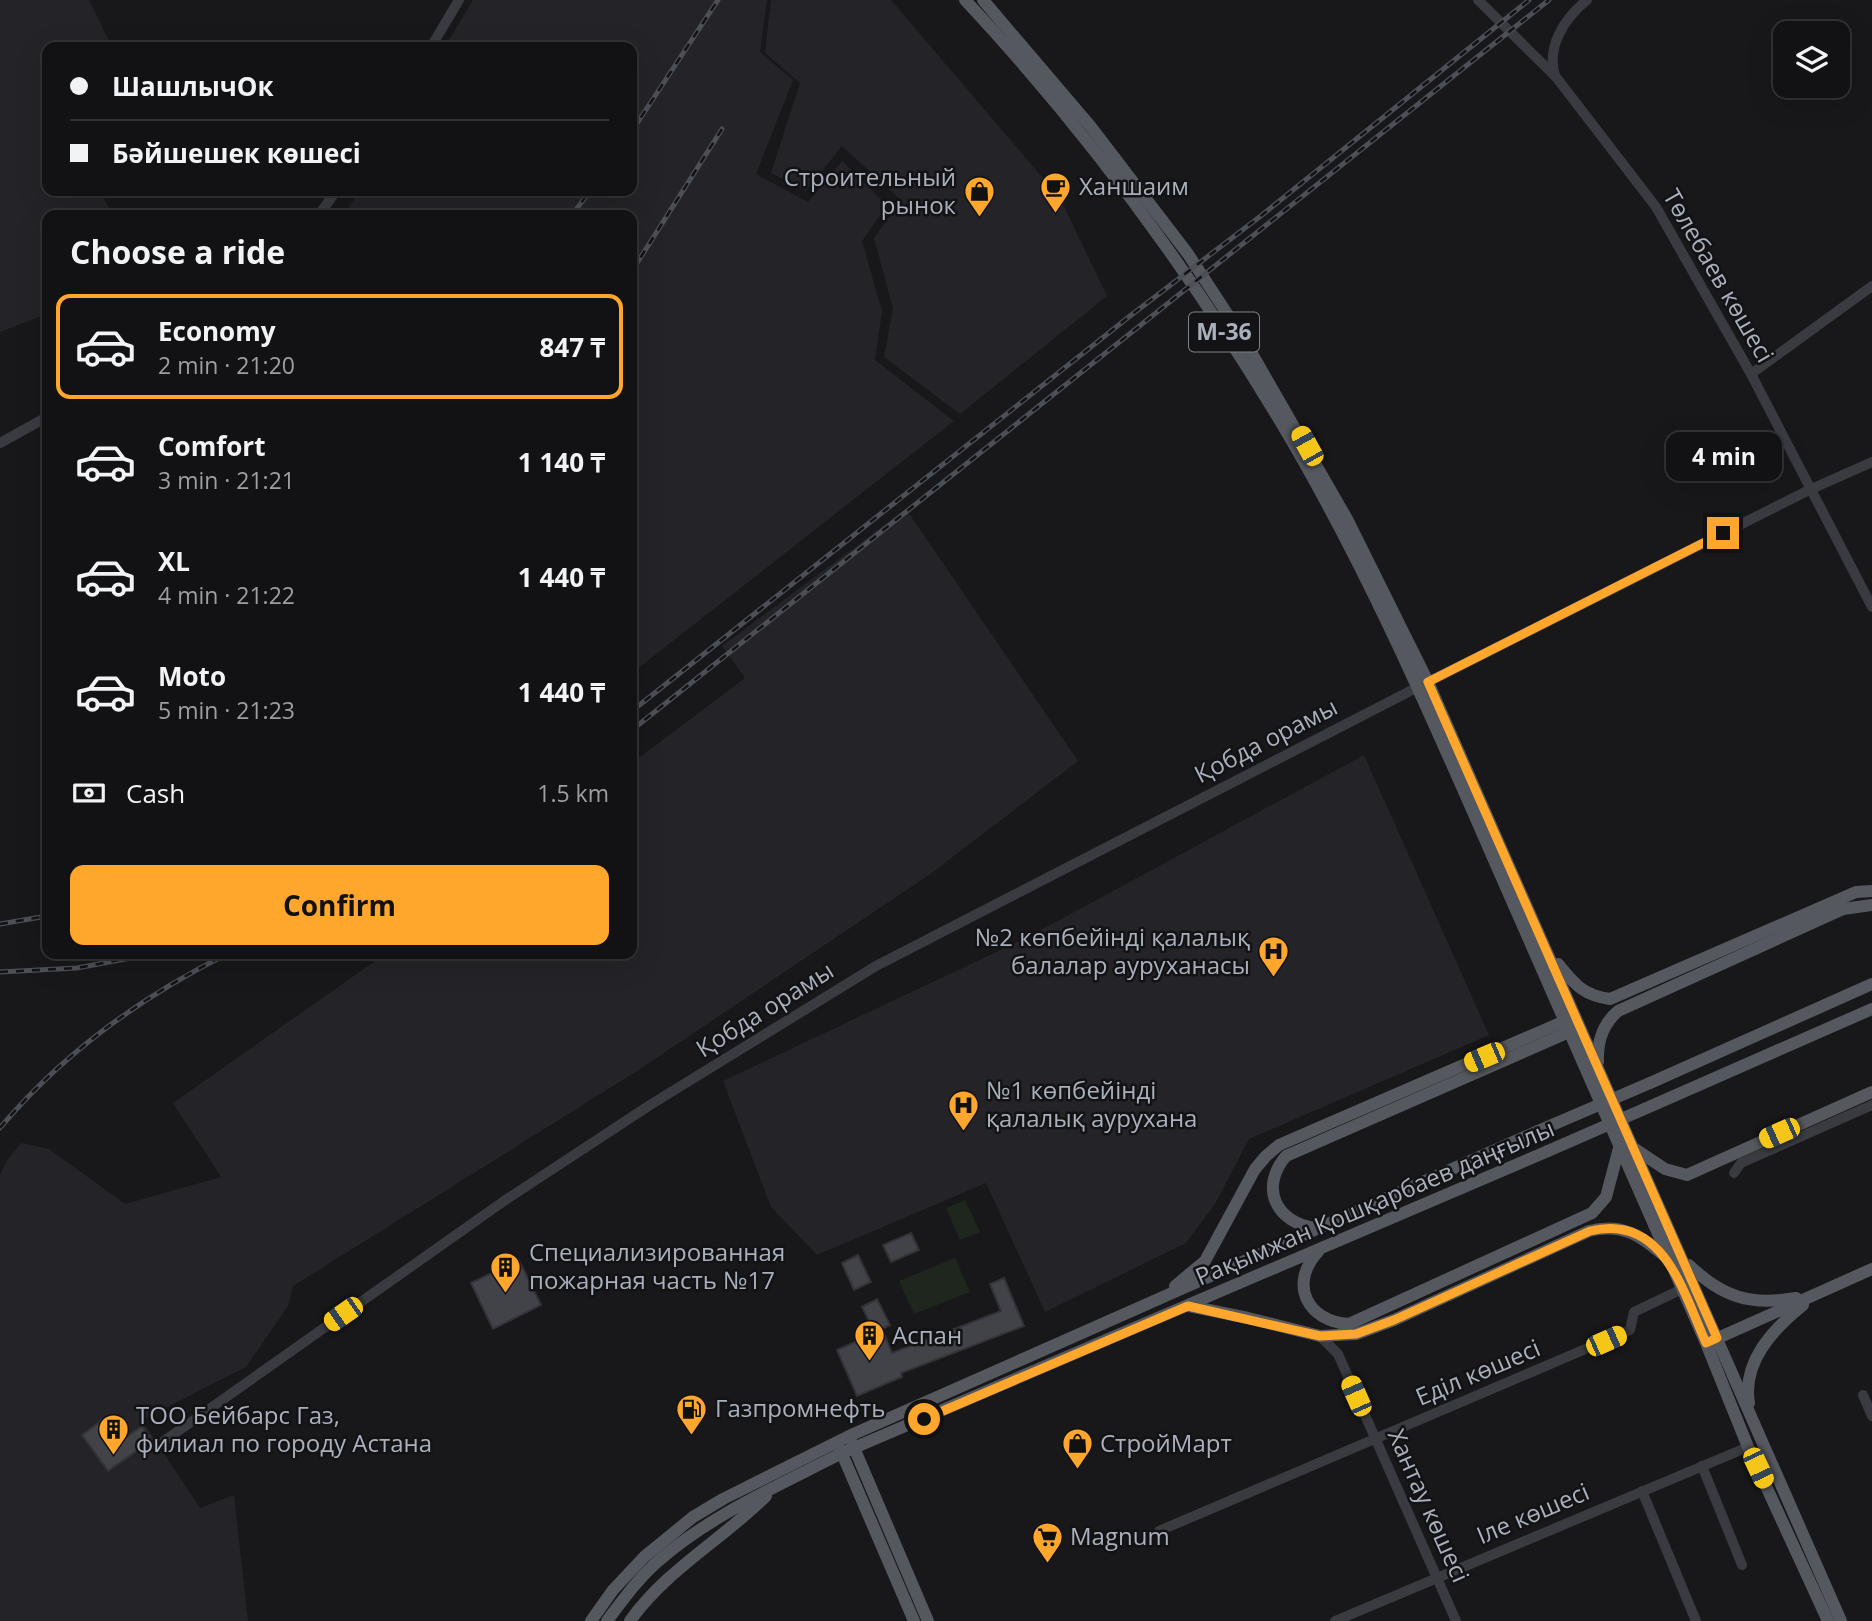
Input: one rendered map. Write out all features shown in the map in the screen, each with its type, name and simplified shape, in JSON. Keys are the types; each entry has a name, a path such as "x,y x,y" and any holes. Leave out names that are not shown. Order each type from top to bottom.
{"main road":[{"name":"M-36","path":"965,0 1087,140 1179,263 1282,424 1338,524 1423,685 1567,1027 1626,1147 1711,1341 1748,1447 1828,1621"},
{"name":"M-36","path":"983,0 1091,127 1188,254 1293,422 1340,507 1548,951 1602,1079 1626,1147"},
{"path":"1548,951 1578,988 1592,996 1610,999 1856,892 1872,891"},
{"path":"1602,1079 1598,1046 1607,1020 1618,1011 1843,909 1872,905"},
{"name":"Рақымжан Қошқарбаев даңғылы","path":"590,1621 613,1590 644,1557 693,1517 1162,1297 1872,984"},
{"name":"Рақымжан Қошқарбаев даңғылы","path":"607,1621 654,1564 684,1540 846,1445 1328,1247 1872,1009"},
{"path":"1316,1228 1293,1222 1279,1211 1272,1190 1273,1179 1277,1166 1286,1156 1567,1027"},
{"path":"1162,1297 1205,1261 1255,1169 1279,1145 1567,1027"},
{"path":"1328,1247 1317,1253 1309,1263 1303,1288 1314,1311 1324,1319 1349,1324 1592,1213 1606,1197 1626,1147 1665,1170 1687,1175 1872,1092"},
{"path":"1188,1306 1320,1336 1356,1334 1394,1320 1590,1231 1604,1228 1631,1231 1719,1290 1743,1299 1785,1300 1823,1290"},
{"name":"M-36","path":"1676,1260 1682,1289 1752,1419 1841,1621"},
{"path":"1711,1341 1872,1269"},
{"path":"1752,1419 1748,1382 1755,1358 1790,1315 1823,1290"},
{"path":"846,1445 914,1621"},
{"path":"846,1445 928,1621"},
{"path":"630,1621 674,1574 742,1520 776,1487"}],"street":[{"path":"434,42 459,0"},
{"name":"Төлебаев көшесі","path":"1478,0 1556,77 1656,207 1751,374 1872,607"},
{"path":"1556,77 1551,61 1556,41 1565,23 1587,0"},
{"path":"1751,374 1872,286"},
{"path":"0,443 42,420"},
{"name":"Қобда орамы","path":"164,1441 504,1201 650,1105 876,966 1423,685 1809,490 1872,462"},
{"path":"1734,1173 1741,1163 1872,1105"},
{"name":"Еділ көшесі","path":"1159,1531 1630,1330 1634,1312 1682,1289"},
{"name":"Хантау көшесі","path":"1320,1336 1338,1354 1456,1621"},
{"path":"1863,1395 1872,1416"},
{"name":"Іле көшесі","path":"1335,1621 1748,1447"},
{"path":"1702,1466 1742,1566"},
{"path":"1642,1491 1696,1621"}],"shaded area":[{"path":"0,0 89,0 110,42 42,42 42,196 103,196 110,210 42,210 42,316 0,332"},
{"path":"473,0 767,0 760,52 793,80 756,174 808,202 842,161 887,205 862,241 882,311 875,360 954,421 637,669 637,210 347,210 356,196 637,196 637,42 448,42"},
{"name":"Строительный рынок","path":"771,0 891,0 1060,198 1107,296 960,414 884,357 893,308 874,238 901,200 842,146 806,191 771,173 800,83 765,53"},
{"path":"906,509 1078,761 929,875 637,1071 293,1286 288,1306 246,1367 142,1420 200,1508 234,1495 248,1621 0,1621 0,1175 8,1159 21,1143 49,1149 125,1204 221,1177 173,1103 378,959 637,959 637,759 745,678 722,646"},
{"path":"1364,755 1489,1035 1249,1139 1215,1204 1186,1243 1045,1312 986,1183 817,1255 771,1207 723,1081 1030,936"},
{"path":"965,1200 980,1232 960,1240 946,1208"},
{"path":"955,1258 970,1292 914,1314 899,1281"}],"building":[{"path":"911,1233 919,1250 891,1262 883,1245"},
{"path":"858,1255 871,1282 854,1290 842,1263"},
{"name":"Специализированная пожарная часть №17","path":"519,1260 541,1305 493,1329 471,1283"},
{"path":"1004,1278 1024,1326 901,1373 902,1377 857,1396 837,1350 875,1333 862,1307 877,1299 890,1325 882,1329 892,1353 1001,1311 990,1284"},
{"name":"ТОО Бейбарс Газ, филиал по городу Астана","path":"102,1420 118,1443 142,1426 152,1440 108,1471 82,1435"}],"railway":[{"path":"637,123 718,0"},
{"path":"637,707 1130,316 1262,215 1529,0"},
{"path":"637,726 1549,0"},
{"path":"637,263 722,129"},
{"path":"576,210 586,196"},
{"path":"0,924 42,917"},
{"path":"0,972 77,968 125,959"},
{"path":"0,1128 50,1076 104,1029 164,989 218,959"}],"place":[{"name":"Ханшаим","path":"1056,214"},
{"name":"Строительный рынок","path":"979,219"},
{"name":"№2 көпбейінді қалалық балалар ауруханасы","path":"1273,979"},
{"name":"№1 көпбейінді қалалық аурухана","path":"963,1132"},
{"name":"Специализированная пожарная часть №17","path":"506,1294"},
{"name":"Аспан","path":"869,1363"},
{"name":"Газпромнефть","path":"692,1436"},
{"name":"ТОО Бейбарс Газ, филиал по городу Астана","path":"113,1457"},
{"name":"СтройМарт","path":"1077,1471"},
{"name":"Magnum","path":"1047,1564"}],"route":[{"path":"924,1419 1188,1306 1320,1336 1356,1334 1394,1320 1590,1231 1604,1228 1631,1231 1645,1239 1670,1261 1706,1343 1717,1338 1428,682 1723,533"}]}
